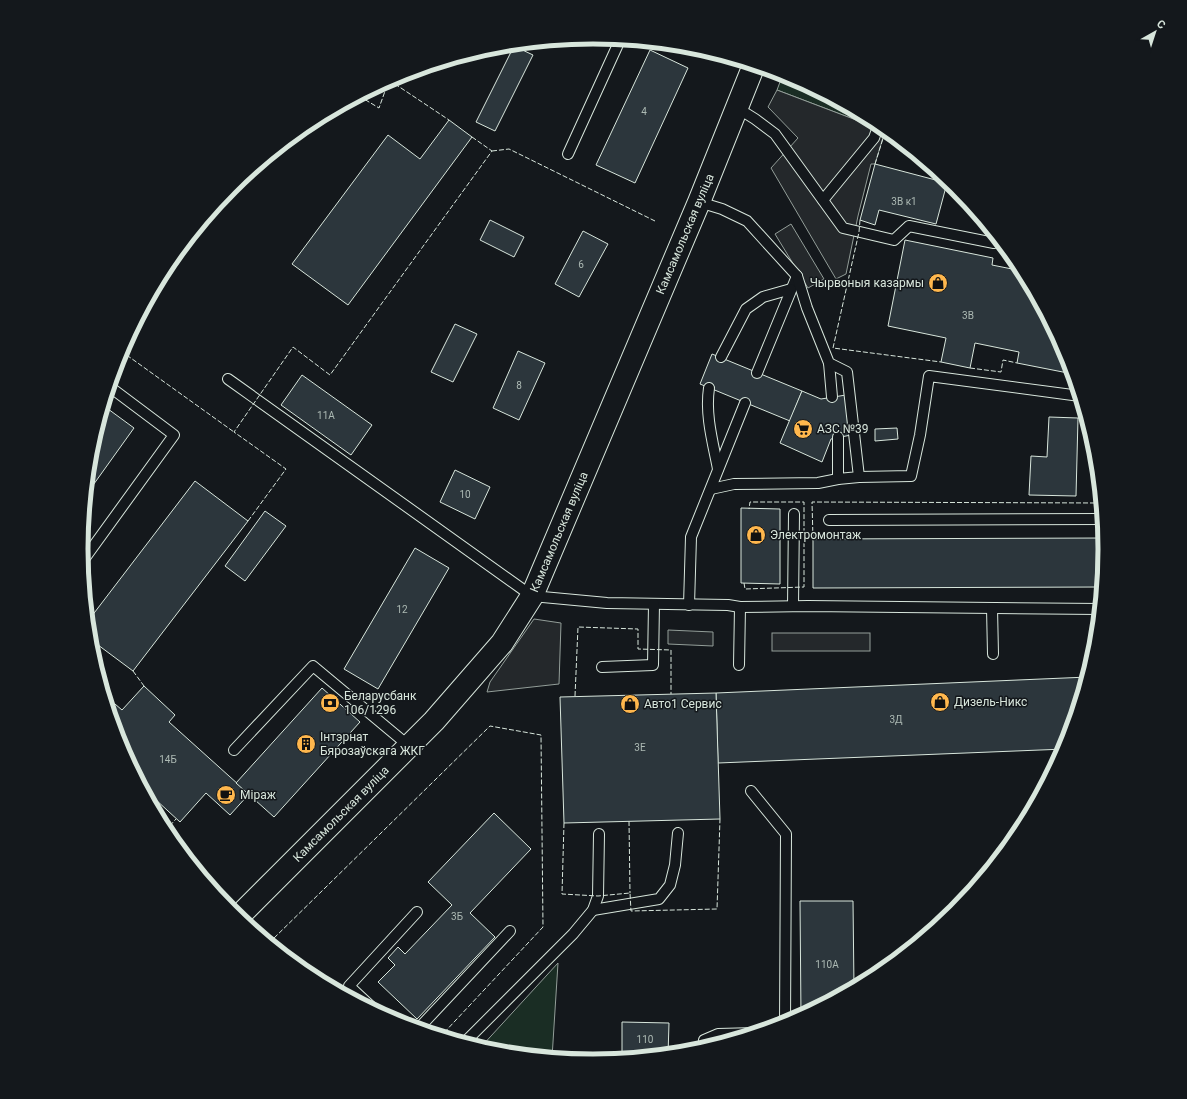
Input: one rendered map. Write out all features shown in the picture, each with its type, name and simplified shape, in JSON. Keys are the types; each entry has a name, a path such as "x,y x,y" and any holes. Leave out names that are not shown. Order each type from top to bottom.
{"main road":[{"name":"Камсамольская вуліца","path":"238,909 410,746 434,721 502,643 532,596 699,202 752,70"}],"lane":[{"path":"568,154 618,45"},
{"path":"736,110 756,119 775,134 843,228 894,240 909,226 994,243"},
{"path":"823,200 874,138 877,131"},
{"path":"699,202 722,209 747,221 797,276 807,308 829,364 832,397"},
{"path":"757,373 797,276"},
{"path":"721,358 746,309 763,297 791,289"},
{"path":"829,364 847,372 859,477"},
{"path":"710,489 734,484 818,483 859,477 911,476 920,435 929,376 1075,395"},
{"path":"228,379 532,596 607,603 728,605 740,607 1096,608"},
{"path":"710,388 707,402 718,469"},
{"path":"88,554 174,435 114,390"},
{"path":"689,605 691,537 745,403"},
{"path":"838,437 838,479"},
{"path":"793,606 794,514"},
{"path":"829,520 1098,519"},
{"path":"602,667 653,666 654,604"},
{"path":"740,607 740,665"},
{"path":"992,608 993,654"},
{"path":"234,750 313,666 410,746"},
{"path":"751,790 786,834 785,1018"},
{"path":"593,910 659,899 670,885 675,865 678,833"},
{"path":"468,1039 573,934 593,910 598,896 599,834"},
{"path":"365,1000 349,986 417,912"},
{"path":"422,1025 510,932"},
{"path":"704,1042 704,1040 718,1034 739,1033"}],"green space":[{"path":"781,80 787,82 817,96 865,123 777,90"},
{"path":"558,963 552,1053 528,1051 485,1043"}],"shaded area":[{"path":"777,90 864,123 884,136 875,164 871,164 846,274 836,279 771,168 798,138 768,107"},
{"path":"791,224 824,279 808,288 775,234"},
{"path":"534,619 561,623 559,684 487,692 490,682"},
{"path":"668,630 713,632 713,646 668,644"},
{"path":"772,633 870,633 870,651 772,651"}],"building":[{"path":"521,49 533,55 495,131 476,122 512,51"},
{"path":"650,50 688,68 635,183 596,165"},
{"path":"449,120 472,137 348,305 292,264 388,135 420,159"},
{"path":"875,164 940,181 946,187 936,224 879,210 875,225 860,220"},
{"path":"490,220 524,237 514,257 480,240"},
{"path":"583,231 608,244 579,297 555,284"},
{"path":"905,240 993,258 992,265 1014,269 1047,326 1067,373 1017,363 1019,352 975,343 970,368 941,362 946,338 888,326"},
{"path":"455,324 477,334 453,382 431,372"},
{"path":"518,351 545,363 519,420 493,408"},
{"path":"712,354 802,391 790,421 700,384"},
{"path":"302,375 372,425 351,455 281,405"},
{"path":"802,391 821,399 846,395 851,435 831,439 822,462 780,443"},
{"path":"108,409 134,428 92,487 98,451"},
{"path":"1049,417 1078,418 1076,496 1029,495 1031,456 1047,457"},
{"path":"897,428 898,439 875,441 875,429"},
{"path":"455,470 490,487 475,519 440,502"},
{"path":"195,481 248,521 133,671 97,644 92,616"},
{"path":"741,508 780,509 780,584 741,583"},
{"path":"265,511 286,526 245,581 225,566"},
{"path":"1099,538 1098,587 813,588 813,539"},
{"path":"415,548 449,568 378,689 344,669"},
{"path":"1083,677 1058,749 718,763 716,693"},
{"path":"144,686 175,715 169,722 249,794 230,815 206,793 180,822 154,798 140,773 126,743 113,706 115,704 122,710"},
{"name":"Інтэрнат Бярозаўскага ЖКГ","path":"322,688 360,722 274,817 236,783"},
{"path":"716,693 720,819 564,823 560,697"},
{"path":"494,813 531,849 470,913 495,937 417,1019 378,982 395,965 388,958 398,947 405,954 452,905 428,882"},
{"path":"800,901 853,901 854,982 801,1010"},
{"path":"622,1022 669,1023 668,1049 622,1054"}],"fence":[{"path":"395,84 449,120"},
{"path":"364,99 379,108 386,89"},
{"path":"875,164 884,136"},
{"path":"248,521 286,469 234,432 293,347 330,375 492,151 472,137"},
{"path":"492,151 509,149 655,221"},
{"path":"860,220 859,232 833,348 941,362"},
{"path":"126,355 234,432"},
{"path":"970,368 1001,372 1003,360 1017,363"},
{"path":"744,583 745,589 804,587 804,502 750,502 749,509"},
{"path":"813,539 812,502 1097,503"},
{"path":"575,696 578,627 638,629 638,649 671,650 671,694"},
{"path":"133,671 144,686"},
{"path":"272,940 490,726 541,735 543,927 445,1032"},
{"path":"170,825 176,819"},
{"path":"564,823 562,894 598,896 630,893 631,911 717,909 720,819"},
{"path":"629,821 630,893"}],"place":[{"name":"Чырвоныя казармы","path":"938,283"},
{"name":"АЗС №39","path":"803,429"},
{"name":"Электромонтаж","path":"756,535"},
{"name":"Дизель-Никс","path":"940,702"},
{"name":"Беларусбанк 106/1296","path":"330,703"},
{"name":"Авто1 Сервис","path":"630,704"},
{"name":"Інтэрнат Бярозаўскага ЖКГ","path":"306,744"},
{"name":"Міраж","path":"226,795"}]}
